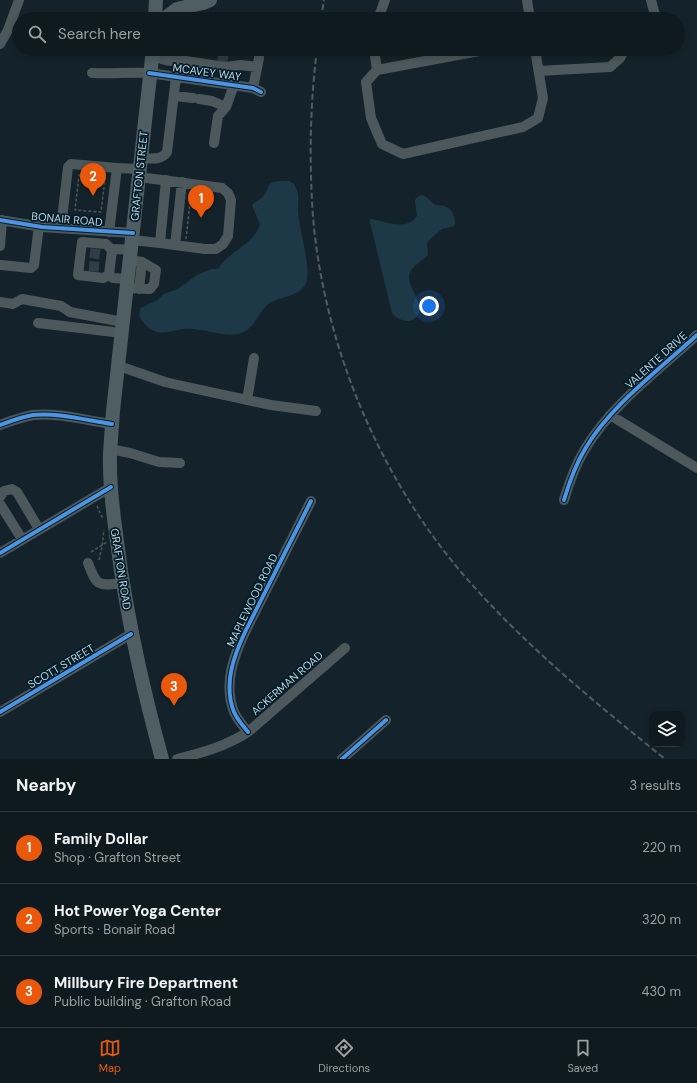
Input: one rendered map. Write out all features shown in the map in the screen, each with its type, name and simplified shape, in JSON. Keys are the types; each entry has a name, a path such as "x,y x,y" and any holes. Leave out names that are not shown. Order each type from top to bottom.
{"highway":[{"path":"155,12 156,0"},
{"path":"173,0 189,4 201,0"},
{"path":"173,12 177,9 210,0"},
{"name":"GRAFTON STREET","path":"118,371 123,328 131,285 140,168 151,56"},
{"name":"GRAFTON ROAD","path":"118,371 110,449 114,522 131,634 141,680 162,759"}],"street":[{"path":"15,12 19,0"},
{"path":"381,12 385,0"},
{"path":"527,0 529,12"},
{"path":"651,0 654,12"},
{"path":"0,44 12,19"},
{"path":"157,56 162,60 179,60 226,67 241,65 257,67 259,56"},
{"path":"179,56 179,60"},
{"path":"375,56 378,70"},
{"path":"453,56 378,70 366,82 371,118 382,144 403,154 523,128 538,118 543,98 536,56"},
{"path":"539,71 610,67 621,56"},
{"path":"205,63 218,58"},
{"path":"229,59 241,65"},
{"name":"MCAVEY WAY","path":"92,73 149,73 234,85 257,90 257,67"},
{"path":"140,168 164,156 167,152 176,77"},
{"path":"214,143 218,116 226,107 234,85"},
{"path":"174,96 212,100 226,107"},
{"path":"61,228 68,167 71,164 117,168 140,168 166,180 222,188 228,193 231,200 228,236 223,244 216,249 160,243 133,249 115,249 108,253"},
{"path":"109,232 117,168"},
{"path":"160,243 166,180"},
{"path":"175,245 182,182"},
{"path":"0,246 1,220"},
{"name":"BONAIR ROAD","path":"1,220 39,226 109,232 133,249"},
{"path":"0,266 31,268 34,265 39,226"},
{"path":"82,242 106,244 108,253 107,270 103,278 78,275 84,265 85,252 82,242"},
{"path":"107,270 113,278 131,285 150,288 154,284 156,270 133,249"},
{"path":"0,302 13,304 22,299 61,306 70,312 123,328"},
{"path":"62,326 65,308"},
{"path":"38,323 62,326 123,328"},
{"name":"VALENTE DRIVE","path":"564,500 571,479 585,449 610,415 697,335"},
{"path":"247,400 254,358"},
{"path":"118,371 270,405 316,411"},
{"path":"0,425 22,417 41,415 69,417 112,424"},
{"path":"610,415 697,468"},
{"path":"110,449 130,453 148,460 180,463"},
{"path":"0,553 111,488"},
{"path":"0,497 4,491 12,489 17,492 39,529"},
{"name":"MAPLEWOOD ROAD","path":"248,732 234,712 231,704 229,693 233,661 246,630 311,501"},
{"path":"0,504 22,539"},
{"path":"88,563 94,579 104,585 123,584"},
{"name":"SCOTT STREET","path":"0,712 131,634"},
{"name":"ACKERMAN ROAD","path":"177,759 207,752 224,746 248,732 345,648"},
{"path":"342,759 386,720"}],"path":[{"path":"78,175 105,178 101,212 86,211 75,210 78,175"},
{"path":"186,240 191,189"},
{"path":"96,504 104,521"},
{"path":"99,560 103,544 104,525"},
{"path":"91,552 110,540"}],"shaded area":[{"path":"279,181 289,181 294,184 297,192 299,220 307,261 307,279 305,285 297,293 276,300 266,306 248,330 239,334 232,335 197,329 184,329 162,333 153,331 148,327 140,317 139,314 141,308 157,300 164,294 178,289 197,275 211,269 217,269 228,257 250,241 258,230 260,224 252,205 263,197 268,186"},
{"path":"421,195 427,197 435,205 444,206 451,210 454,215 455,224 454,226 442,229 428,241 428,255 414,267 410,273 409,276 411,287 417,298 419,309 418,315 414,319 407,321 399,319 392,313 370,219 396,224 413,221 417,216 415,201 416,198"}],"tunnel":[{"path":"218,57 229,59"},
{"path":"90,253 103,255"},
{"path":"89,266 102,267"}],"railway":[{"path":"322,12 324,0"},
{"path":"316,56 312,112 311,175 313,217 319,265 329,313 343,360 360,406 381,450 404,493 431,534 484,598 558,670 665,759"}],"cycle path":[{"path":"149,73 253,88 261,92"},
{"path":"0,220 42,227 133,233"},
{"path":"564,500 570,480 585,449 608,417 637,388 697,335"},
{"path":"0,425 16,419 42,414 112,424"},
{"path":"0,553 111,487"},
{"path":"248,732 234,712 230,691 231,670 246,630 311,501"},
{"path":"0,712 131,634"},
{"path":"342,759 386,720"}],"place":[{"name":"Hot Power Yoga Center","path":"93,196"},
{"name":"Family Dollar","path":"201,218"},
{"name":"Millbury Fire Department","path":"174,706"}]}
